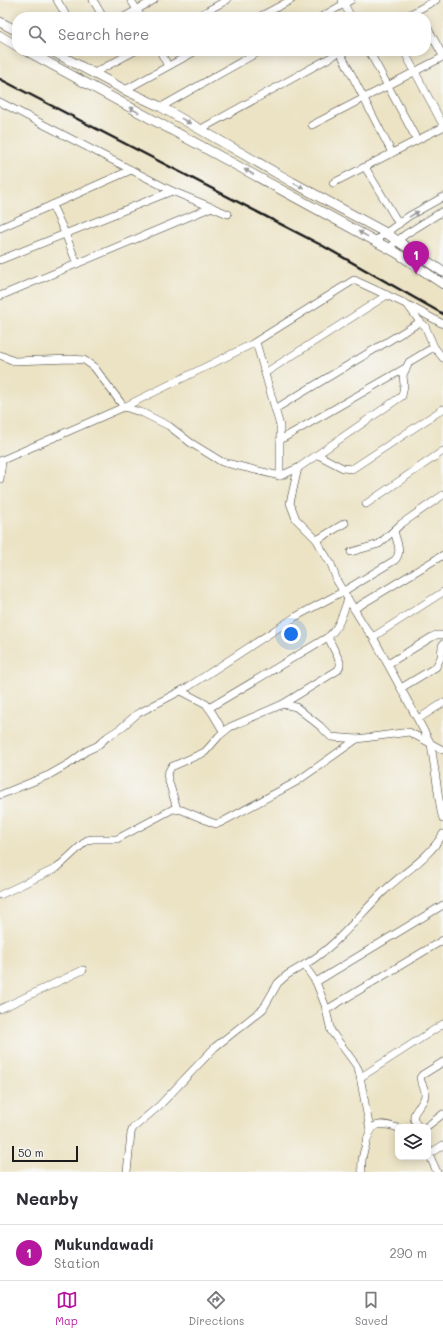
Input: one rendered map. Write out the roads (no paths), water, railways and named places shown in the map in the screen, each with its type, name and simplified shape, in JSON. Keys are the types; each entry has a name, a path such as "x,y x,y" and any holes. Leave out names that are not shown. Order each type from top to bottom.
{"street":[{"path":"57,0 64,12"},
{"path":"93,0 101,12"},
{"path":"131,0 137,10"},
{"path":"133,12 154,0"},
{"path":"205,12 227,0"},
{"path":"268,12 291,0"},
{"path":"328,12 343,2 351,0"},
{"path":"414,12 436,0"},
{"path":"343,2 348,12"},
{"path":"0,22 12,28"},
{"path":"312,125 443,56 431,34"},
{"path":"0,36 12,43"},
{"path":"36,56 388,248 443,284"},
{"path":"65,56 94,74 161,107 201,129 292,182 386,233 443,272"},
{"path":"94,74 126,56"},
{"path":"163,56 168,66"},
{"path":"125,90 187,56"},
{"path":"161,107 251,56"},
{"path":"201,129 334,56"},
{"path":"343,56 392,153"},
{"path":"372,56 418,140"},
{"path":"333,183 443,126 407,56"},
{"path":"0,102 131,170 172,190 228,214"},
{"path":"365,167 399,224"},
{"path":"0,228 131,170"},
{"path":"0,260 172,190"},
{"path":"375,241 409,216 443,197"},
{"path":"52,205 77,264"},
{"path":"0,296 212,207"},
{"path":"388,248 443,211"},
{"path":"0,479 1,461 124,407 256,342 354,280 408,305 443,324"},
{"path":"265,373 387,295"},
{"path":"408,305 420,322 425,326 434,347 443,358"},
{"path":"275,409 420,322"},
{"path":"256,342 280,426 280,476"},
{"path":"0,355 14,361 84,360 94,367 124,407 143,413 169,426 191,443 222,462 280,476 298,468 318,455 402,396 404,384 403,375 409,362 434,347"},
{"path":"280,440 407,367"},
{"path":"318,455 343,468 352,469 443,409"},
{"path":"366,504 443,451"},
{"path":"298,468 290,503 296,519 317,540 331,564 337,581 373,637 431,744 443,819"},
{"path":"351,552 378,544 401,524 443,495"},
{"path":"317,540 345,523"},
{"path":"0,796 49,775 70,764 86,751 97,746 106,737 121,728 137,714 181,691 295,617 344,591 398,557 400,551 394,531"},
{"path":"354,609 443,555"},
{"path":"373,637 443,592"},
{"path":"209,708 328,637 338,627 348,599"},
{"path":"388,664 432,637 436,635 443,635"},
{"path":"177,809 167,776 169,770 174,765 205,752 223,731 283,704 338,670 340,662 328,637"},
{"path":"402,688 436,667 440,662 443,644"},
{"path":"181,691 206,704 223,731"},
{"path":"418,719 443,702"},
{"path":"283,704 296,707 331,737 357,739 409,732 443,750"},
{"path":"0,895 58,868 87,840 117,839 173,810 177,809 217,824 222,822 296,782 357,739"},
{"path":"127,1172 131,1133 133,1128 160,1106 215,1047 263,1009 278,983 287,975 316,958 344,933 385,890 424,858 443,834"},
{"path":"316,982 443,904"},
{"path":"326,1010 443,940"},
{"path":"304,965 316,982 326,1010 331,1031 356,1065 361,1077 370,1130 362,1158 362,1172"},
{"path":"0,1008 83,970"},
{"path":"361,1077 443,1024"},
{"path":"417,1124 414,1120 414,1113 425,1093 420,1078 422,1075 443,1062"},
{"path":"430,1124 443,1114"},
{"path":"370,1130 381,1124 387,1124 395,1127"},
{"path":"431,1151 443,1145"},
{"path":"431,1159 437,1172"}],"railway":[{"path":"0,79 323,246 443,314"}],"place":[{"name":"Mukundawadi","path":"416,274"}]}
